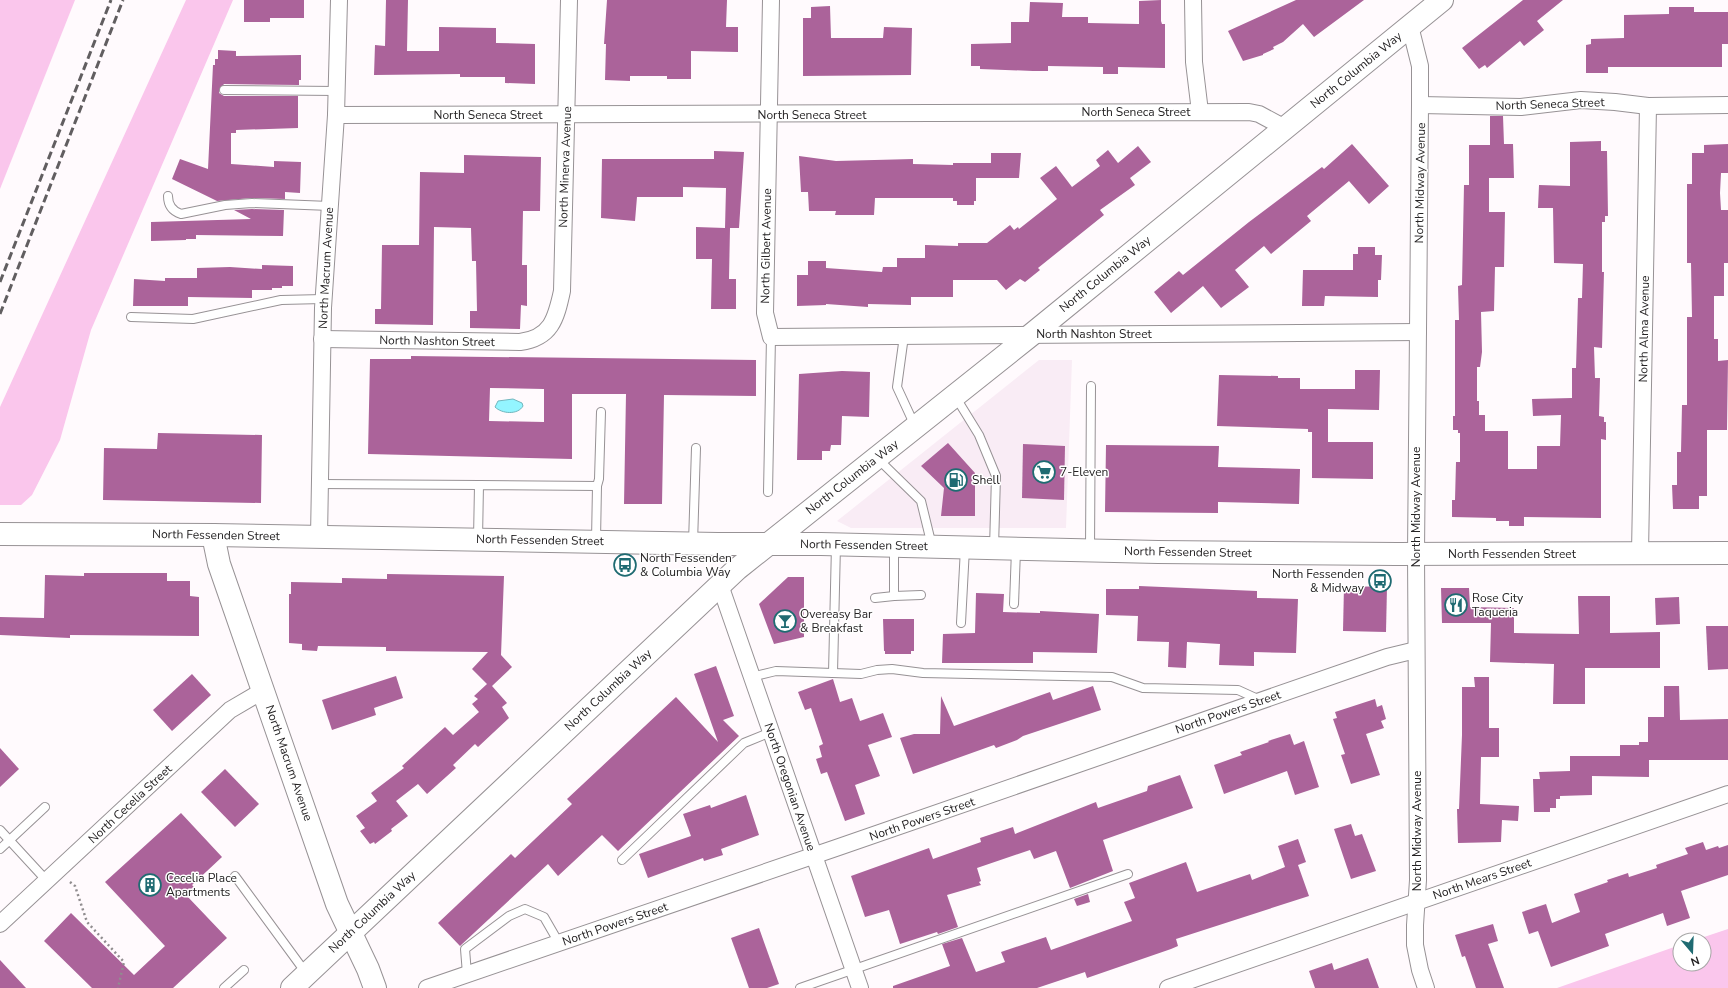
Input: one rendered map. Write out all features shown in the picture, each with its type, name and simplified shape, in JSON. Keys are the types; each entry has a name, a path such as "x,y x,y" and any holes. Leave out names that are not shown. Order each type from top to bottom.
{"street":[{"name":"North Macrum Avenue","path":"319,537 323,299 336,115 339,0"},
{"name":"North Minerva Avenue","path":"548,330 559,307 562,291 569,0"},
{"name":"North Gilbert Avenue","path":"771,0 770,115 765,313 771,337"},
{"path":"1193,0 1194,62 1200,112"},
{"name":"North Columbia Way","path":"299,981 720,585 768,544 1031,335 1442,0"},
{"name":"North Midway Avenue","path":"1410,26 1420,66 1416,554 1418,880 1416,945 1420,970 1426,988"},
{"name":"North Seneca Street","path":"1420,104 1521,107 1581,100 1648,106 1728,105"},
{"name":"North Alma Avenue","path":"1640,553 1648,106"},
{"name":"North Seneca Street","path":"336,115 770,115 1249,112 1259,114 1285,128"},
{"name":"North Nashton Street","path":"322,340 520,342 536,338 548,330"},
{"name":"North Nashton Street","path":"771,337 1418,332"},
{"name":"North Fessenden Street","path":"0,534 213,535 693,544 836,544 1090,551 1416,554 1728,553"},
{"name":"North Macrum Avenue","path":"213,535 219,564 264,690 337,904 368,969 375,988"},
{"name":"North Oregonian Avenue","path":"720,585 860,988"},
{"name":"North Powers Street","path":"428,988 814,856 1261,700 1387,657 1416,650"},
{"name":"North Cecelia Street","path":"0,924 230,710 264,690"},
{"name":"North Mears Street","path":"1168,988 1728,794"}],"lane":[{"path":"224,90 337,91"},
{"path":"168,196 170,206 181,214 225,205 252,203 330,206"},
{"path":"131,317 193,319 281,300 323,299"},
{"path":"904,336 897,387 915,427"},
{"name":"North Gilbert Avenue","path":"768,492 771,337"},
{"path":"1090,551 1091,386"},
{"path":"955,395 979,435 996,476 994,548"},
{"path":"596,541 601,412"},
{"path":"693,544 696,448"},
{"path":"876,457 921,501 932,546"},
{"path":"320,484 597,486"},
{"path":"478,539 479,485"},
{"path":"833,673 836,544"},
{"path":"894,546 894,596"},
{"path":"961,623 965,547"},
{"path":"1014,604 1016,549"},
{"path":"875,598 921,595"},
{"path":"752,677 776,671 862,674 877,670 892,669 923,673 1112,677 1143,688 1238,690 1261,700"},
{"path":"622,860 744,743 771,732"},
{"path":"0,849 45,807"},
{"path":"0,830 52,876"},
{"path":"800,988 1128,874"},
{"path":"235,876 299,981"},
{"path":"467,974 465,949 509,916 525,908 544,917 559,943"},
{"path":"224,988 244,970"}],"path":[{"path":"52,876 75,886 87,922 124,962 118,988"}],"shaded area":[{"path":"0,0 75,0 0,189"},
{"path":"186,0 233,0 91,330 60,440 32,495 21,505 0,505 0,407"},
{"path":"1039,360 1072,360 1066,528 851,528 837,521"},
{"path":"1728,929 1728,988 1557,988 1672,948 1672,972 1712,972 1712,934"}],"water":[{"path":"513,399 522,403 523,406 518,411 506,412 495,407 498,401"}],"building":[{"path":"244,0 304,0 304,18 270,18 270,22 244,22"},
{"path":"386,0 408,0 407,51 439,51 439,27 496,28 496,43 535,44 535,84 505,83 505,77 460,77 460,74 374,75 375,45 385,46"},
{"path":"607,0 727,0 726,27 738,27 738,52 691,51 691,79 667,79 667,76 630,76 630,81 605,80 606,44 604,44"},
{"path":"1161,0 1161,21 1162,24 1165,24 1165,68 1118,67 1118,74 1103,74 1103,67 1048,66 1048,71 1033,71 980,69 980,66 971,66 971,44 1011,43 1011,22 1029,22 1030,2 1063,3 1062,17 1088,17 1088,23 1139,24 1139,1"},
{"path":"1296,0 1364,0 1314,37 1303,24 1283,42 1273,47 1274,49 1263,55 1243,61 1228,31"},
{"path":"1523,0 1563,0 1537,21 1544,30 1524,46 1520,41 1487,68 1485,65 1479,69 1462,48"},
{"path":"830,6 831,38 883,38 884,27 912,28 911,75 803,76 803,18 811,18 811,7"},
{"path":"1669,7 1694,7 1694,12 1728,12 1728,44 1722,44 1722,67 1608,67 1608,73 1586,73 1586,45 1591,44 1591,39 1624,38 1624,15 1669,14"},
{"path":"218,50 236,51 236,56 301,55 301,80 299,80 299,85 224,84 219,90 219,93 224,96 298,96 298,128 236,130 236,133 231,133 231,164 274,167 274,161 301,162 300,193 285,192 285,199 252,198 217,201 172,179 180,159 208,169 213,65 215,65 215,59 218,59"},
{"path":"1490,116 1503,116 1504,144 1513,144 1514,178 1489,178 1489,212 1505,212 1504,267 1495,267 1494,311 1481,312 1482,352 1480,367 1477,367 1477,401 1479,401 1479,415 1485,415 1485,431 1508,431 1508,469 1537,469 1537,446 1560,446 1561,415 1533,416 1532,399 1572,398 1572,368 1576,368 1578,298 1582,298 1583,264 1554,263 1553,208 1538,208 1539,185 1570,186 1570,142 1601,141 1601,151 1607,151 1608,216 1605,216 1605,222 1602,222 1602,272 1604,272 1602,348 1594,347 1595,378 1600,378 1599,416 1604,417 1604,422 1606,422 1606,440 1601,439 1601,518 1524,517 1524,526 1509,526 1509,521 1496,521 1496,518 1452,517 1452,500 1455,500 1456,462 1460,462 1460,433 1458,433 1458,430 1453,430 1453,416 1455,416 1455,320 1459,320 1458,286 1462,285 1464,185 1469,185 1469,145 1490,145"},
{"path":"1352,144 1389,186 1369,204 1349,181 1307,216 1311,221 1271,254 1264,246 1235,270 1249,287 1221,308 1203,286 1171,313 1154,292 1179,271 1183,275 1249,222 1322,167 1324,169"},
{"path":"1728,144 1728,173 1721,173 1720,193 1721,210 1728,210 1728,263 1724,263 1724,296 1714,296 1714,339 1718,339 1718,361 1728,360 1727,430 1707,430 1707,496 1699,496 1699,509 1673,509 1672,485 1677,485 1677,452 1681,452 1682,405 1687,405 1687,317 1692,317 1691,263 1687,263 1687,184 1692,184 1692,153 1704,153 1704,145"},
{"path":"1138,146 1151,162 1130,178 1135,185 1100,210 1104,215 1038,268 1040,270 1025,282 1020,279 1006,290 997,280 953,280 953,297 911,297 911,305 868,304 868,307 826,304 797,306 797,275 808,275 808,261 826,261 826,268 882,272 883,267 897,267 897,258 925,258 925,245 958,246 958,243 987,243 1010,225 1014,230 1018,227 1019,229 1057,199 1040,178 1056,166 1072,187 1100,166 1096,160 1108,150 1118,163"},
{"path":"714,151 744,152 739,228 730,228 729,279 736,279 736,309 711,309 712,259 696,259 696,227 725,228 726,188 683,187 683,197 637,197 635,221 601,218 602,159 714,159"},
{"path":"991,153 1021,153 1019,178 976,178 976,201 974,201 974,205 957,205 957,201 953,201 953,198 875,198 874,215 835,215 836,211 809,211 808,192 801,192 799,156 836,161 913,159 913,164 953,165 953,163 991,163"},
{"path":"464,155 541,157 540,211 523,211 522,265 527,265 527,306 521,305 520,329 470,328 470,311 477,311 476,261 472,261 471,228 434,227 433,325 375,324 375,309 381,309 382,245 419,245 420,172 464,173"},
{"path":"234,210 284,210 283,236 196,235 196,239 151,241 151,222 251,219"},
{"path":"1358,247 1375,247 1375,255 1382,255 1381,280 1378,280 1378,297 1325,296 1324,306 1302,306 1303,270 1353,270 1353,254 1358,254"},
{"path":"262,265 293,266 293,286 282,286 282,288 272,288 272,290 252,290 252,298 188,297 188,306 133,306 134,279 165,281 165,278 197,278 197,268 230,267 262,269"},
{"path":"411,356 756,360 756,396 664,395 662,504 624,504 626,394 572,394 572,459 368,454 370,359 411,359","holes":["490,388 544,389 544,422 489,421"]},
{"path":"1355,370 1380,370 1379,410 1328,409 1328,442 1373,442 1373,479 1312,478 1312,432 1308,432 1308,429 1217,426 1219,375 1300,378 1300,389 1355,389"},
{"path":"842,371 870,372 869,417 842,416 841,445 831,445 830,451 822,451 822,460 797,460 799,374"},
{"path":"158,433 262,435 261,503 103,500 104,448 157,449"},
{"name":"Shell","path":"948,443 975,473 975,516 941,516 944,488 921,466"},
{"name":"7-Eleven","path":"1023,444 1065,446 1064,500 1022,498"},
{"path":"1106,445 1219,446 1218,467 1300,469 1299,504 1218,502 1218,513 1105,512"},
{"path":"84,573 167,573 167,581 190,581 190,596 199,597 199,636 70,635 70,638 0,635 0,617 44,618 45,575 84,576"},
{"path":"387,574 504,576 501,655 512,667 492,686 507,703 502,707 509,718 478,747 475,744 453,765 456,768 427,794 418,784 396,801 408,816 375,844 374,842 370,844 360,831 365,828 356,816 377,801 371,793 404,768 402,766 445,727 453,735 479,712 472,704 478,699 474,696 487,684 472,669 488,652 386,651 386,647 318,646 317,651 302,650 302,644 289,643 289,594 291,594 291,582 342,583 342,578 387,579"},
{"name":"Overeasy Bar & Breakfast","path":"788,577 804,577 804,637 774,644 759,604"},
{"path":"1139,586 1257,591 1257,598 1298,599 1296,653 1254,652 1254,666 1219,665 1220,644 1187,642 1186,668 1168,667 1169,642 1137,641 1138,616 1106,615 1106,589 1139,589"},
{"path":"1344,586 1387,587 1386,632 1343,631"},
{"path":"1441,588 1469,588 1470,607 1514,608 1514,633 1579,634 1578,596 1610,596 1610,633 1660,632 1660,668 1585,668 1585,704 1553,704 1554,664 1490,662 1491,623 1442,623"},
{"path":"976,593 1004,594 1003,612 1040,613 1040,611 1099,614 1097,653 1033,652 1033,663 942,663 943,634 975,633"},
{"path":"1679,597 1680,624 1656,625 1655,598"},
{"path":"883,619 914,619 914,651 911,651 911,654 885,654"},
{"path":"1706,626 1728,626 1728,669 1708,670"},
{"path":"716,666 734,716 723,720 739,736 618,851 602,835 558,876 548,864 460,946 438,923 511,854 515,858 572,804 567,799 676,697 718,742 694,674"},
{"path":"192,674 211,695 172,731 153,710"},
{"path":"396,676 403,698 374,708 376,715 332,730 322,700"},
{"path":"1474,677 1489,677 1489,728 1499,728 1499,757 1481,757 1480,804 1519,806 1518,821 1502,820 1501,842 1458,843 1457,809 1459,809 1462,687 1475,687"},
{"path":"833,679 840,702 852,698 860,721 883,713 892,737 868,745 880,776 855,785 865,814 845,821 827,772 821,774 816,759 822,757 819,746 823,744 811,708 805,710 798,692"},
{"path":"1093,686 1101,710 1023,736 1017,740 996,748 994,745 913,774 900,738 914,734 940,734 941,696 954,726 1050,692 1053,700"},
{"path":"1664,686 1679,686 1680,720 1728,719 1728,760 1649,760 1649,777 1592,776 1592,795 1560,796 1560,799 1556,799 1556,808 1550,808 1550,812 1534,812 1533,779 1540,779 1539,772 1570,771 1570,756 1620,756 1620,745 1639,745 1639,742 1648,742 1648,717 1664,717"},
{"path":"1375,699 1377,707 1382,705 1386,719 1381,721 1384,728 1366,734 1380,775 1351,784 1341,755 1345,754 1333,719 1337,718 1335,712"},
{"path":"1290,734 1294,745 1304,741 1319,787 1295,795 1287,771 1224,794 1214,765 1242,755 1240,752"},
{"path":"0,748 19,769 0,787"},
{"path":"225,769 259,804 235,827 201,792"},
{"path":"1180,775 1193,808 1103,840 1113,871 1070,888 1056,851 1034,859 1030,850 977,868 981,881 979,882 981,885 947,895 958,927 900,944 889,910 865,917 851,876 929,848 933,859 981,842 980,838 1013,827 1015,834 1096,802 1098,808 1147,791 1148,786"},
{"path":"746,795 759,835 721,849 723,855 704,861 703,858 648,878 639,854 691,836 683,814 710,805 711,808"},
{"path":"181,813 222,857 192,885 196,889 187,896 227,938 173,988 92,988 44,941 71,913 134,975 165,946 105,882"},
{"path":"1351,824 1355,836 1362,834 1376,871 1351,879 1334,829"},
{"path":"1298,839 1306,862 1298,865 1309,896 1176,939 1178,946 1171,949 1087,978 1085,972 1037,988 893,988 893,986 950,966 942,944 962,938 976,972 1005,962 1001,952 1046,937 1051,950 1132,921 1124,902 1135,898 1129,883 1186,862 1197,892 1250,874 1252,880 1285,867 1278,846"},
{"path":"1703,842 1706,850 1718,846 1719,848 1728,845 1728,875 1681,891 1690,918 1667,926 1663,913 1605,934 1609,946 1551,967 1538,931 1529,934 1522,912 1546,904 1552,923 1580,912 1574,894 1628,873 1629,877 1657,868 1656,865 1688,854 1685,848"},
{"path":"1088,894 1090,902 1077,906 1074,899"},
{"path":"1493,924 1498,941 1488,944 1504,988 1476,988 1465,956 1462,957 1455,935"},
{"path":"759,928 779,984 767,988 749,988 731,938"},
{"path":"1368,958 1379,988 1315,988 1309,971 1332,963 1334,970"},
{"path":"0,960 26,988 0,988"}],"railway":[{"path":"0,282 111,0"},
{"path":"0,314 123,0"}],"place":[{"name":"7-Eleven","path":"1044,472"},
{"name":"Shell","path":"956,480"},
{"name":"North Fessenden & Columbia Way","path":"625,565"},
{"name":"North Fessenden & Midway","path":"1380,581"},
{"name":"Rose City Taqueria","path":"1456,605"},
{"name":"Overeasy Bar & Breakfast","path":"785,621"},
{"name":"Cecelia Place Apartments","path":"150,885"}]}
